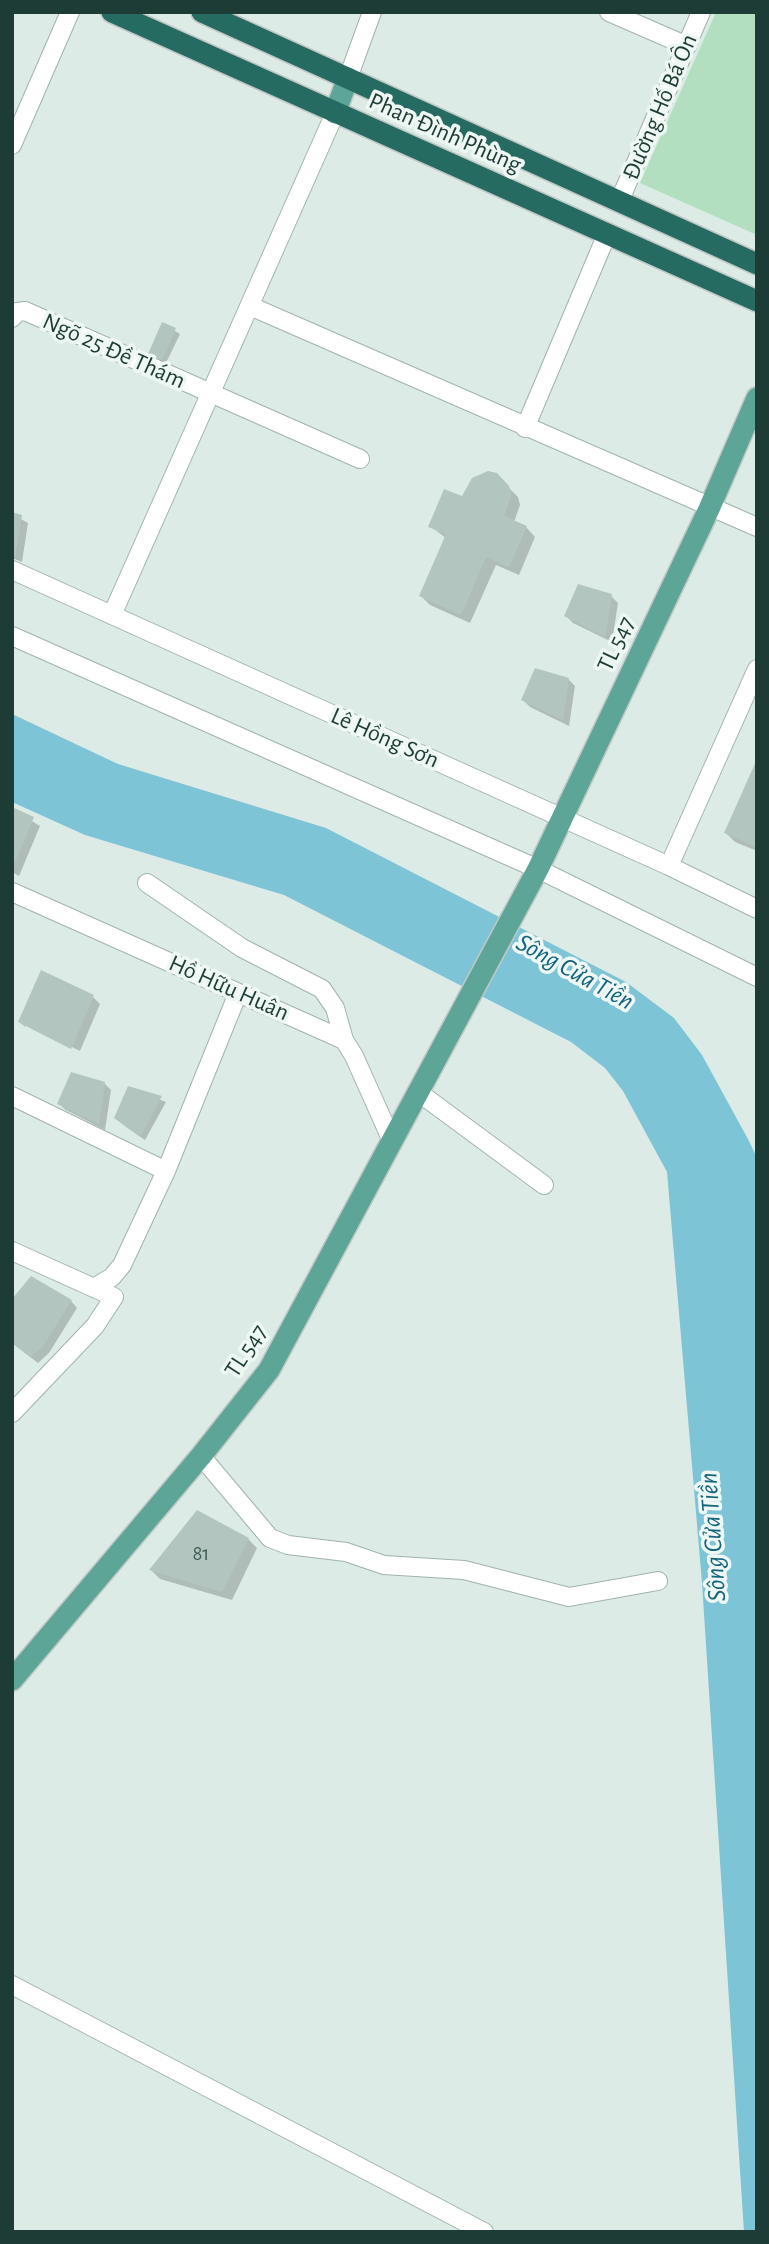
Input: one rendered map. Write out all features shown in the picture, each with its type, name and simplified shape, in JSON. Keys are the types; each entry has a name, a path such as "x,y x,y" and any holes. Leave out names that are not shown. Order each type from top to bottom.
{"highway":[{"name":"Phan Đình Phùng","path":"113,12 757,301"},
{"name":"Phan Đình Phùng","path":"202,12 757,264"}],"main road":[{"path":"335,113 348,78"},
{"name":"TL 547","path":"12,1680 201,1456 268,1370 538,869 709,509 757,398"}],"street":[{"path":"12,145 70,12"},
{"path":"348,78 372,12"},
{"path":"609,12 687,46"},
{"name":"Đường Hố Bá Ôn","path":"619,202 701,12"},
{"path":"112,615 335,113"},
{"path":"525,428 607,234"},
{"path":"250,306 709,509 757,527"},
{"name":"Ngõ 25 Đề Thám","path":"14,315 25,311 360,459"},
{"name":"Lê Hồng Sơn","path":"12,570 669,866 757,909"},
{"path":"12,636 538,869 757,976"},
{"path":"669,866 757,669"},
{"path":"147,883 242,948 322,989 335,1008 344,1040 354,1056 392,1141"},
{"name":"Hồ Hữu Huân","path":"12,892 344,1040"},
{"path":"94,1288 112,1278 122,1265 166,1171 238,993"},
{"path":"418,1092 544,1185"},
{"path":"12,1096 166,1171"},
{"path":"12,1251 114,1297 95,1326 12,1413"},
{"path":"201,1456 270,1538 288,1545 346,1552 384,1565 464,1570 569,1597 658,1581"},
{"path":"12,1985 484,2232"}],"green space":[{"path":"716,12 757,12 757,235 640,183"}],"water":[{"name":"Sông Cửa Tiền","path":"12,714 118,764 326,828 626,982 674,1018 702,1055 749,1141 757,1158 757,2232 744,2232 702,1583 667,1172 623,1091 605,1068 571,1042 284,895 85,835 12,802"}],"building":[{"path":"162,322 176,328 162,360 148,354"},
{"path":"488,471 497,473 509,486 511,495 504,516 527,526 509,567 486,557 461,615 419,596 446,534 428,527 444,489 462,496 472,478"},
{"path":"12,512 22,515 15,557 12,556"},
{"path":"578,584 612,594 605,637 564,616"},
{"path":"535,668 569,678 563,720 521,700"},
{"path":"757,759 757,847 724,833"},
{"path":"12,807 34,817 12,869"},
{"path":"41,970 94,995 71,1049 18,1022"},
{"path":"71,1072 105,1082 99,1124 57,1104"},
{"path":"128,1086 162,1096 140,1137 114,1118"},
{"path":"31,1276 72,1300 43,1346 30,1357 12,1343 12,1299"},
{"path":"197,1510 249,1538 222,1592 149,1570"}]}
